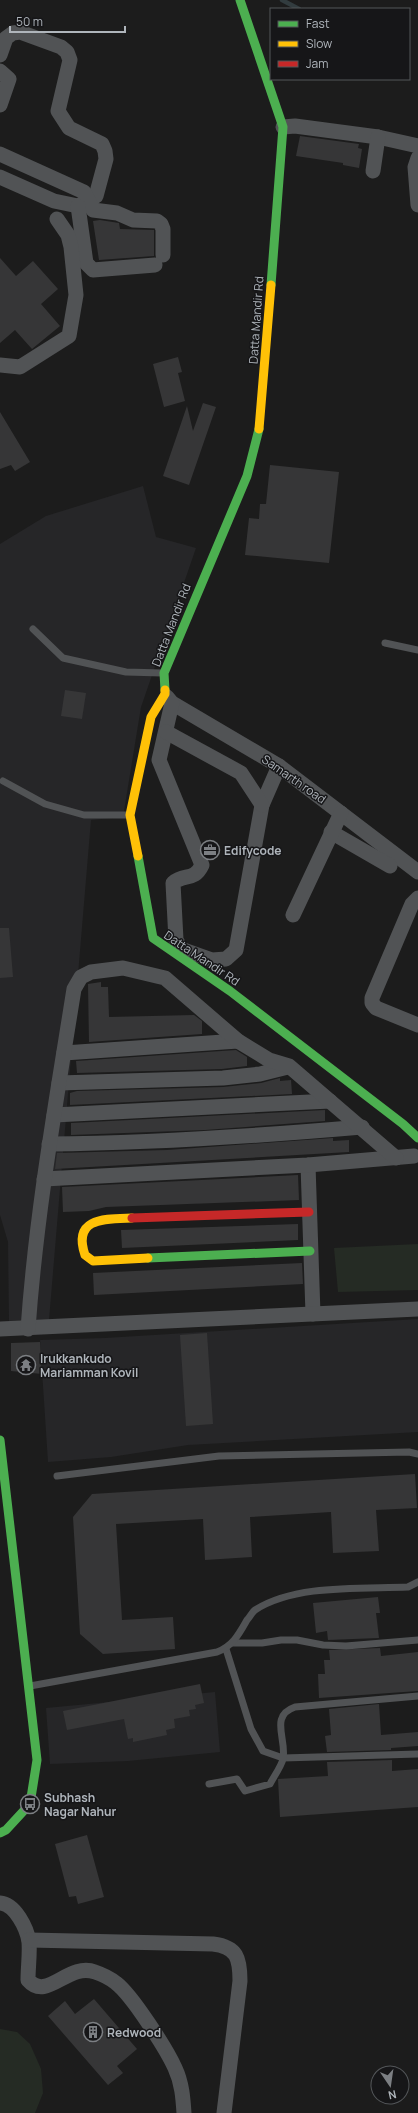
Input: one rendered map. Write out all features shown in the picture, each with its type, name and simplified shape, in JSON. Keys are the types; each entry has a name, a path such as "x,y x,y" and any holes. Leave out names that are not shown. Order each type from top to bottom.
{"street":[{"name":"Datta Mandir Rd","path":"240,0 283,127 260,427 246,476 164,674 168,698 151,717 130,815 152,938 230,991 403,1124 418,1138"},
{"path":"0,55 6,38 13,33 20,32 68,52 69,65 58,111 69,128 102,144 106,159 96,196 83,204"},
{"path":"0,72 9,79 0,105"},
{"path":"283,127 295,126 378,137 418,146"},
{"path":"373,171 378,137"},
{"path":"0,154 84,192 83,204 86,263 89,267 98,270 159,260 163,229 161,224 157,221 133,220 117,212 93,210 83,204 54,200 0,177"},
{"path":"418,158 415,167 418,205"},
{"path":"0,365 20,367 69,336 76,295 71,248 68,235 56,219"},
{"path":"168,698 166,732 159,760 202,865 199,872 191,877 179,878 173,883 176,940 181,949 212,960 226,959 236,950 262,805 279,766"},
{"name":"Samarth road","path":"168,698 279,766 341,813 402,868"},
{"path":"166,732 241,773 262,805"},
{"path":"293,916 341,813"},
{"path":"332,832 402,868"},
{"path":"418,898 412,904 372,998 372,1003 376,1008 418,1025"},
{"path":"28,1329 33,1262 49,1144 74,989 81,976 91,972 123,968 164,978 238,1041 269,1060 289,1066 362,1127 396,1158"},
{"path":"64,1053 238,1041"},
{"path":"59,1083 223,1078 260,1074 289,1066"},
{"path":"54,1115 330,1100"},
{"path":"49,1144 100,1144 264,1135 362,1127"},
{"path":"44,1179 308,1165 414,1156"},
{"path":"308,1165 313,1314"},
{"path":"309,1212 106,1219 95,1221 87,1225 83,1232 86,1258 93,1261 310,1251"},
{"path":"0,1329 28,1329 418,1309"},
{"path":"0,1440 8,1496 27,1687 37,1760 30,1804 6,1830 0,1833"},
{"path":"7,1815 20,1815"},
{"path":"0,1903 10,1906 17,1913 29,1940 28,1980 32,1984 46,1987 74,1971 85,1970 95,1972 117,1983 140,2011 176,2068 183,2091 184,2113"},
{"path":"29,1940 213,1944 224,1945 233,1950 238,1960 240,1981 224,2113"}],"lane":[{"path":"33,629 63,658 126,672 164,674"},
{"path":"385,643 418,650"},
{"path":"3,780 45,804 84,815 130,815"},
{"path":"57,1476 219,1456 409,1452 418,1454"},
{"path":"27,1687 217,1652 233,1643 253,1611 280,1599 312,1592 408,1587 418,1582"},
{"path":"233,1643 262,1643 281,1640 297,1640 323,1646 346,1646 418,1640"},
{"path":"226,1648 255,1740 263,1751 283,1758 418,1754"},
{"path":"209,1784 237,1779 245,1791 270,1784 283,1758 281,1723 282,1715 286,1710 295,1707 418,1696"}],"shaded area":[{"path":"143,486 156,537 196,548 141,707 123,817 91,820 49,1320 9,1321 8,1242 0,1215 0,544 46,516"},
{"path":"418,1244 418,1290 338,1292 334,1248"},
{"path":"418,1319 418,1432 188,1445 111,1457 48,1462 40,1340 105,1338"},
{"path":"215,1692 220,1752 128,1761 50,1764 46,1708"},
{"path":"0,2029 17,2032 30,2044 41,2069 43,2093 35,2113 0,2113"}],"building":[{"path":"300,136 359,144 358,148 362,149 359,168 343,165 343,163 296,156"},
{"path":"100,220 119,223 120,229 154,230 154,256 99,260 93,221"},
{"path":"0,258 16,276 33,261 58,289 41,304 60,326 32,349 15,330 0,343"},
{"path":"178,357 182,372 178,373 185,401 164,407 153,364"},
{"path":"203,403 216,407 189,485 163,476 187,406 193,431"},
{"path":"0,412 30,462 15,471 11,465 0,469"},
{"path":"270,465 339,472 329,563 245,555 249,518 259,519 260,504 266,504"},
{"path":"65,690 86,693 82,719 61,716"},
{"path":"0,928 9,928 13,977 0,978"},
{"path":"101,982 101,987 108,987 109,1017 194,1015 202,1021 202,1034 89,1042 88,984"},
{"path":"236,1050 247,1057 247,1066 222,1069 77,1073 76,1061"},
{"path":"280,1078 280,1081 291,1080 292,1094 70,1105 70,1093 77,1091 223,1087 261,1083"},
{"path":"325,1110 325,1121 205,1130 71,1135 71,1123"},
{"path":"333,1138 333,1141 349,1140 349,1152 55,1169 57,1153 167,1150"},
{"path":"298,1175 299,1200 106,1207 89,1211 63,1212 62,1187"},
{"path":"298,1224 298,1240 122,1248 121,1230"},
{"path":"302,1263 303,1284 94,1295 93,1273"},
{"path":"207,1333 213,1424 186,1426 180,1335"},
{"path":"40,1342 42,1374 11,1371 11,1343"},
{"path":"415,1474 417,1508 376,1510 379,1551 333,1553 331,1512 250,1517 252,1557 205,1560 203,1519 116,1524 122,1620 173,1617 175,1649 103,1654 80,1634 73,1517 92,1494"},
{"path":"378,1597 380,1613 376,1613 379,1638 328,1640 327,1631 316,1633 313,1603"},
{"path":"380,1648 381,1656 418,1652 418,1691 319,1698 318,1674 325,1674 324,1660 330,1660 329,1650"},
{"path":"200,1684 204,1703 195,1705 196,1709 189,1710 190,1716 174,1719 175,1728 166,1730 167,1735 133,1742 133,1738 128,1739 124,1719 67,1730 63,1711"},
{"path":"379,1704 381,1735 418,1732 418,1746 391,1748 391,1750 327,1752 325,1736 331,1735 329,1709"},
{"path":"392,1760 392,1771 418,1769 418,1807 280,1817 278,1779 328,1776 327,1762"},
{"path":"87,1835 104,1897 78,1904 76,1896 69,1897 55,1844"},
{"name":"Redwood","path":"94,1999 137,2049 117,2066 123,2073 108,2085 48,2016 65,2001 75,2014"}],"waterway":[{"path":"282,0 297,8"}],"traffic: fast":[{"path":"240,0 283,127 271,285"},
{"path":"165,690 164,673 247,476 259,429"},
{"path":"138,856 153,938 230,991 403,1124 418,1138"},
{"path":"148,1258 310,1251"},
{"path":"0,1440 37,1760 30,1804 6,1830 0,1833"}],"traffic: slow":[{"path":"259,429 271,285"},
{"path":"138,856 130,815 151,717 165,694 165,690"},
{"path":"132,1218 102,1220 87,1227 83,1233 82,1243 85,1255 93,1261 148,1258"}],"traffic: jam":[{"path":"132,1218 309,1212"}],"place":[{"name":"Edifycode","path":"210,850"},
{"name":"Irukkankudo Mariamman Kovil","path":"26,1365"},
{"name":"Subhash Nagar Nahur","path":"30,1804"},
{"name":"Redwood","path":"93,2032"}]}
